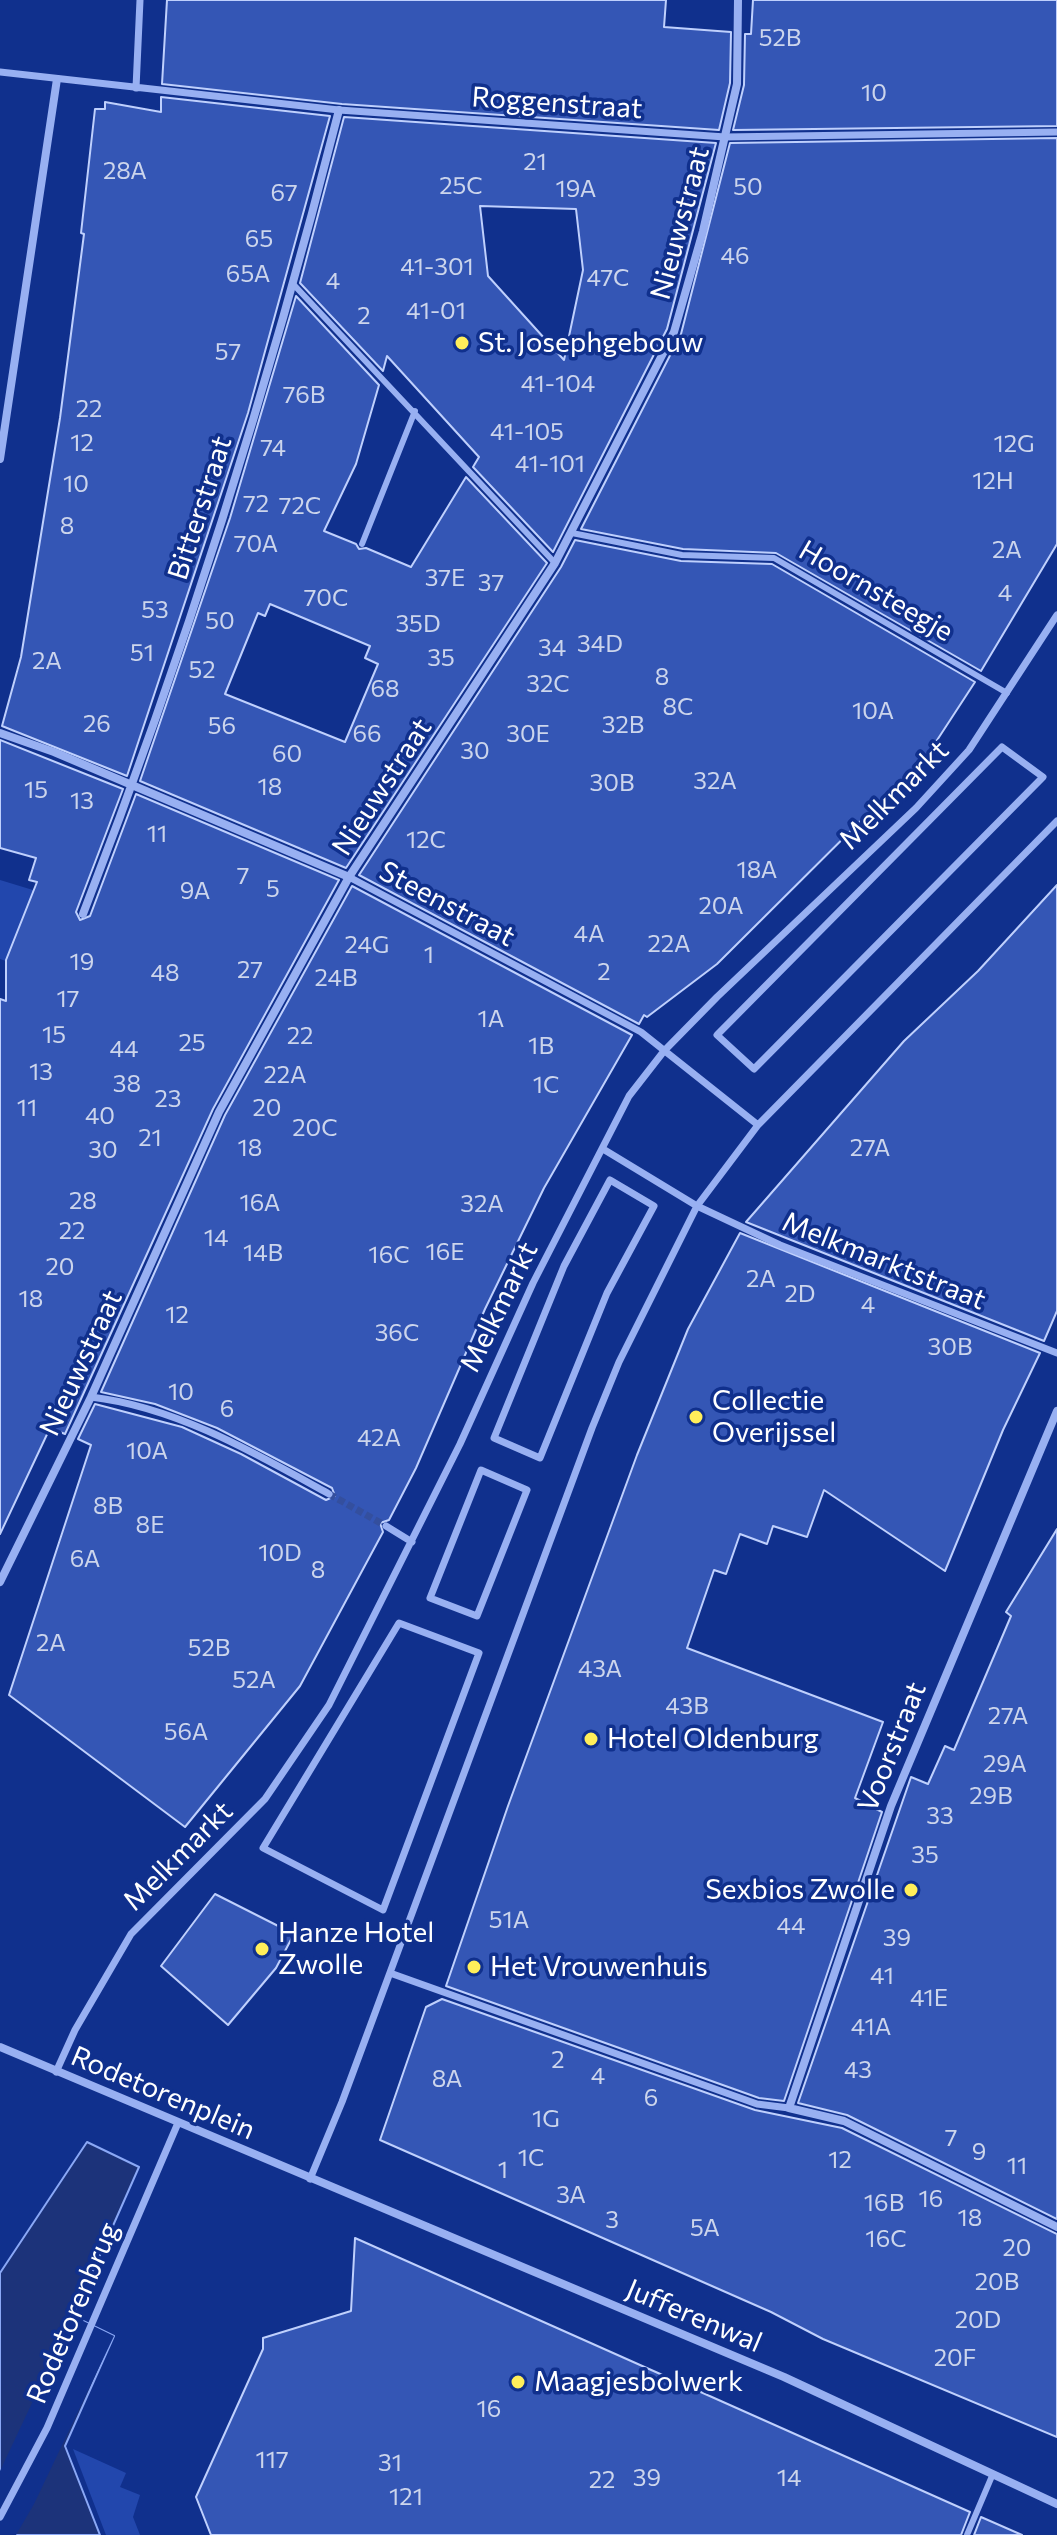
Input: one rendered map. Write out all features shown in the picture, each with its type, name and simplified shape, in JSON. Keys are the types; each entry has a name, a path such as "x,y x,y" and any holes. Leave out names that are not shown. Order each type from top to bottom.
{"street":[{"path":"136,88 140,0"},
{"name":"Nieuwstraat","path":"0,1582 91,1397 219,1112 349,877 555,563 674,332 703,231 737,84 738,0"},
{"name":"Roggenstraat","path":"0,72 339,110 725,137 1057,132"},
{"path":"0,459 57,79"},
{"name":"Bitterstraat","path":"83,914 133,785 294,285 339,110"},
{"name":"Melkmarkt","path":"56,2072 75,2030 131,1934 265,1799 329,1705 412,1542 527,1296 629,1096 664,1051 916,808 969,750 1057,615"},
{"name":"Steenstraat","path":"0,733 133,785 349,877 641,1032 758,1125"},
{"path":"1002,747 1043,777 754,1069 717,1035 1002,747"},
{"path":"310,2179 390,1973 592,1428 619,1362 697,1206 758,1125 1057,821"},
{"name":"Melkmarktstraat","path":"603,1149 697,1206 780,1245 1057,1353"},
{"path":"610,1180 654,1206 607,1293 540,1458 494,1438 564,1266 610,1180"},
{"path":"91,1397 129,1401 248,1448 329,1494"},
{"name":"Voorstraat","path":"789,2108 891,1806 1053,1429 1057,1411"},
{"path":"481,1470 527,1490 477,1616 430,1598 481,1470"},
{"path":"386,1526 412,1542"},
{"path":"399,1623 479,1653 383,1910 263,1848 399,1623"},
{"path":"390,1973 757,2104 844,2121 1057,2227"},
{"name":"Rodetorenplein","path":"0,2047 310,2179"},
{"name":"Rodetorenbrug","path":"0,2517 47,2428 178,2123"},
{"name":"Jufferenwal","path":"310,2179 784,2377 1057,2504"}],"lane":[{"path":"294,285 415,411 540,552 555,563"},
{"path":"362,544 415,411"},
{"name":"Hoornsteegje","path":"572,533 682,555 774,558 1007,693"},
{"path":"967,2535 992,2476"}],"shaded area":[{"path":"0,880 69,901 6,961 0,959"},
{"path":"87,2142 139,2167 73,2316 114,2336 65,2446 100,2535 0,2535 0,2273"},
{"path":"73,2449 126,2473 120,2487 140,2495 133,2517 140,2535 106,2535"}],"pier":[{"path":"73,2316 114,2336 34,2504 16,2535 0,2535 0,2471"}],"building":[{"path":"167,0 666,0 664,27 731,32 730,83 719,130 342,104 162,84"},
{"path":"753,0 1057,0 1057,126 733,130 744,85 745,34 751,34"},
{"path":"161,97 330,116 248,413 127,776 2,726 21,657 60,418 84,234 81,233 95,109 105,109 105,102 161,112"},
{"path":"344,117 716,143 667,329 553,552 473,467 479,457 387,356 383,371 300,283","holes":["480,206 576,209 583,270 564,360 488,276"]},
{"path":"1057,138 1057,544 981,671 776,553 683,549 581,529 681,334 730,143"},
{"path":"296,296 379,385 356,464 324,531 356,544 359,549 366,548 411,567 466,477 547,563 346,868 140,781 230,518","holes":["270,604 370,646 365,658 378,664 345,742 225,694 258,613 265,616"]},
{"path":"575,540 681,561 772,564 975,682 928,754 717,964 647,1017 644,1015 639,1024 359,875 561,567"},
{"path":"0,740 123,789 76,912 80,920 90,916 136,794 339,880 213,1109 65,1434 50,1428 0,1534 0,999 6,1001 6,960 37,882 29,880 36,858 0,848"},
{"path":"1057,885 1057,1311 1044,1341 746,1222 904,1041 978,971"},
{"path":"352,886 632,1035 544,1188 485,1309 416,1468 389,1520 380,1523 383,1532 300,1686 185,1827 9,1695 91,1445 78,1439 95,1404 182,1427 241,1454 326,1500 335,1496 332,1488 217,1428 155,1404 101,1392 225,1115"},
{"path":"740,1233 1040,1353 1003,1430 945,1571 824,1490 807,1537 773,1526 767,1544 740,1534 726,1574 714,1570 687,1648 883,1722 855,1798 882,1812 784,2101 759,2098 446,1986 508,1806 637,1455 688,1329"},
{"path":"1057,1529 1057,2219 847,2115 798,2103 911,1777 928,1784 945,1746 954,1750 1011,1616 1006,1612"},
{"path":"215,1894 294,1934 276,1968 228,2025 161,1966"},
{"path":"442,1999 755,2110 842,2128 1057,2234 1057,2437 823,2339 771,2312 380,2140 426,2007"},
{"name":"Maagjesbolwerk","path":"355,2238 970,2512 961,2535 211,2535 196,2497 263,2349 263,2338 351,2311"},
{"path":"981,2517 1022,2535 974,2535"}],"tunnel":[{"path":"329,1494 386,1526"}],"place":[{"name":"St. Josephgebouw","path":"462,343"},
{"name":"Collectie Overijssel","path":"696,1417"},
{"name":"Hotel Oldenburg","path":"591,1739"},
{"name":"Sexbios Zwolle","path":"911,1890"},
{"name":"Hanze Hotel Zwolle","path":"262,1949"},
{"name":"Het Vrouwenhuis","path":"474,1967"},
{"name":"Maagjesbolwerk","path":"518,2382"}]}
